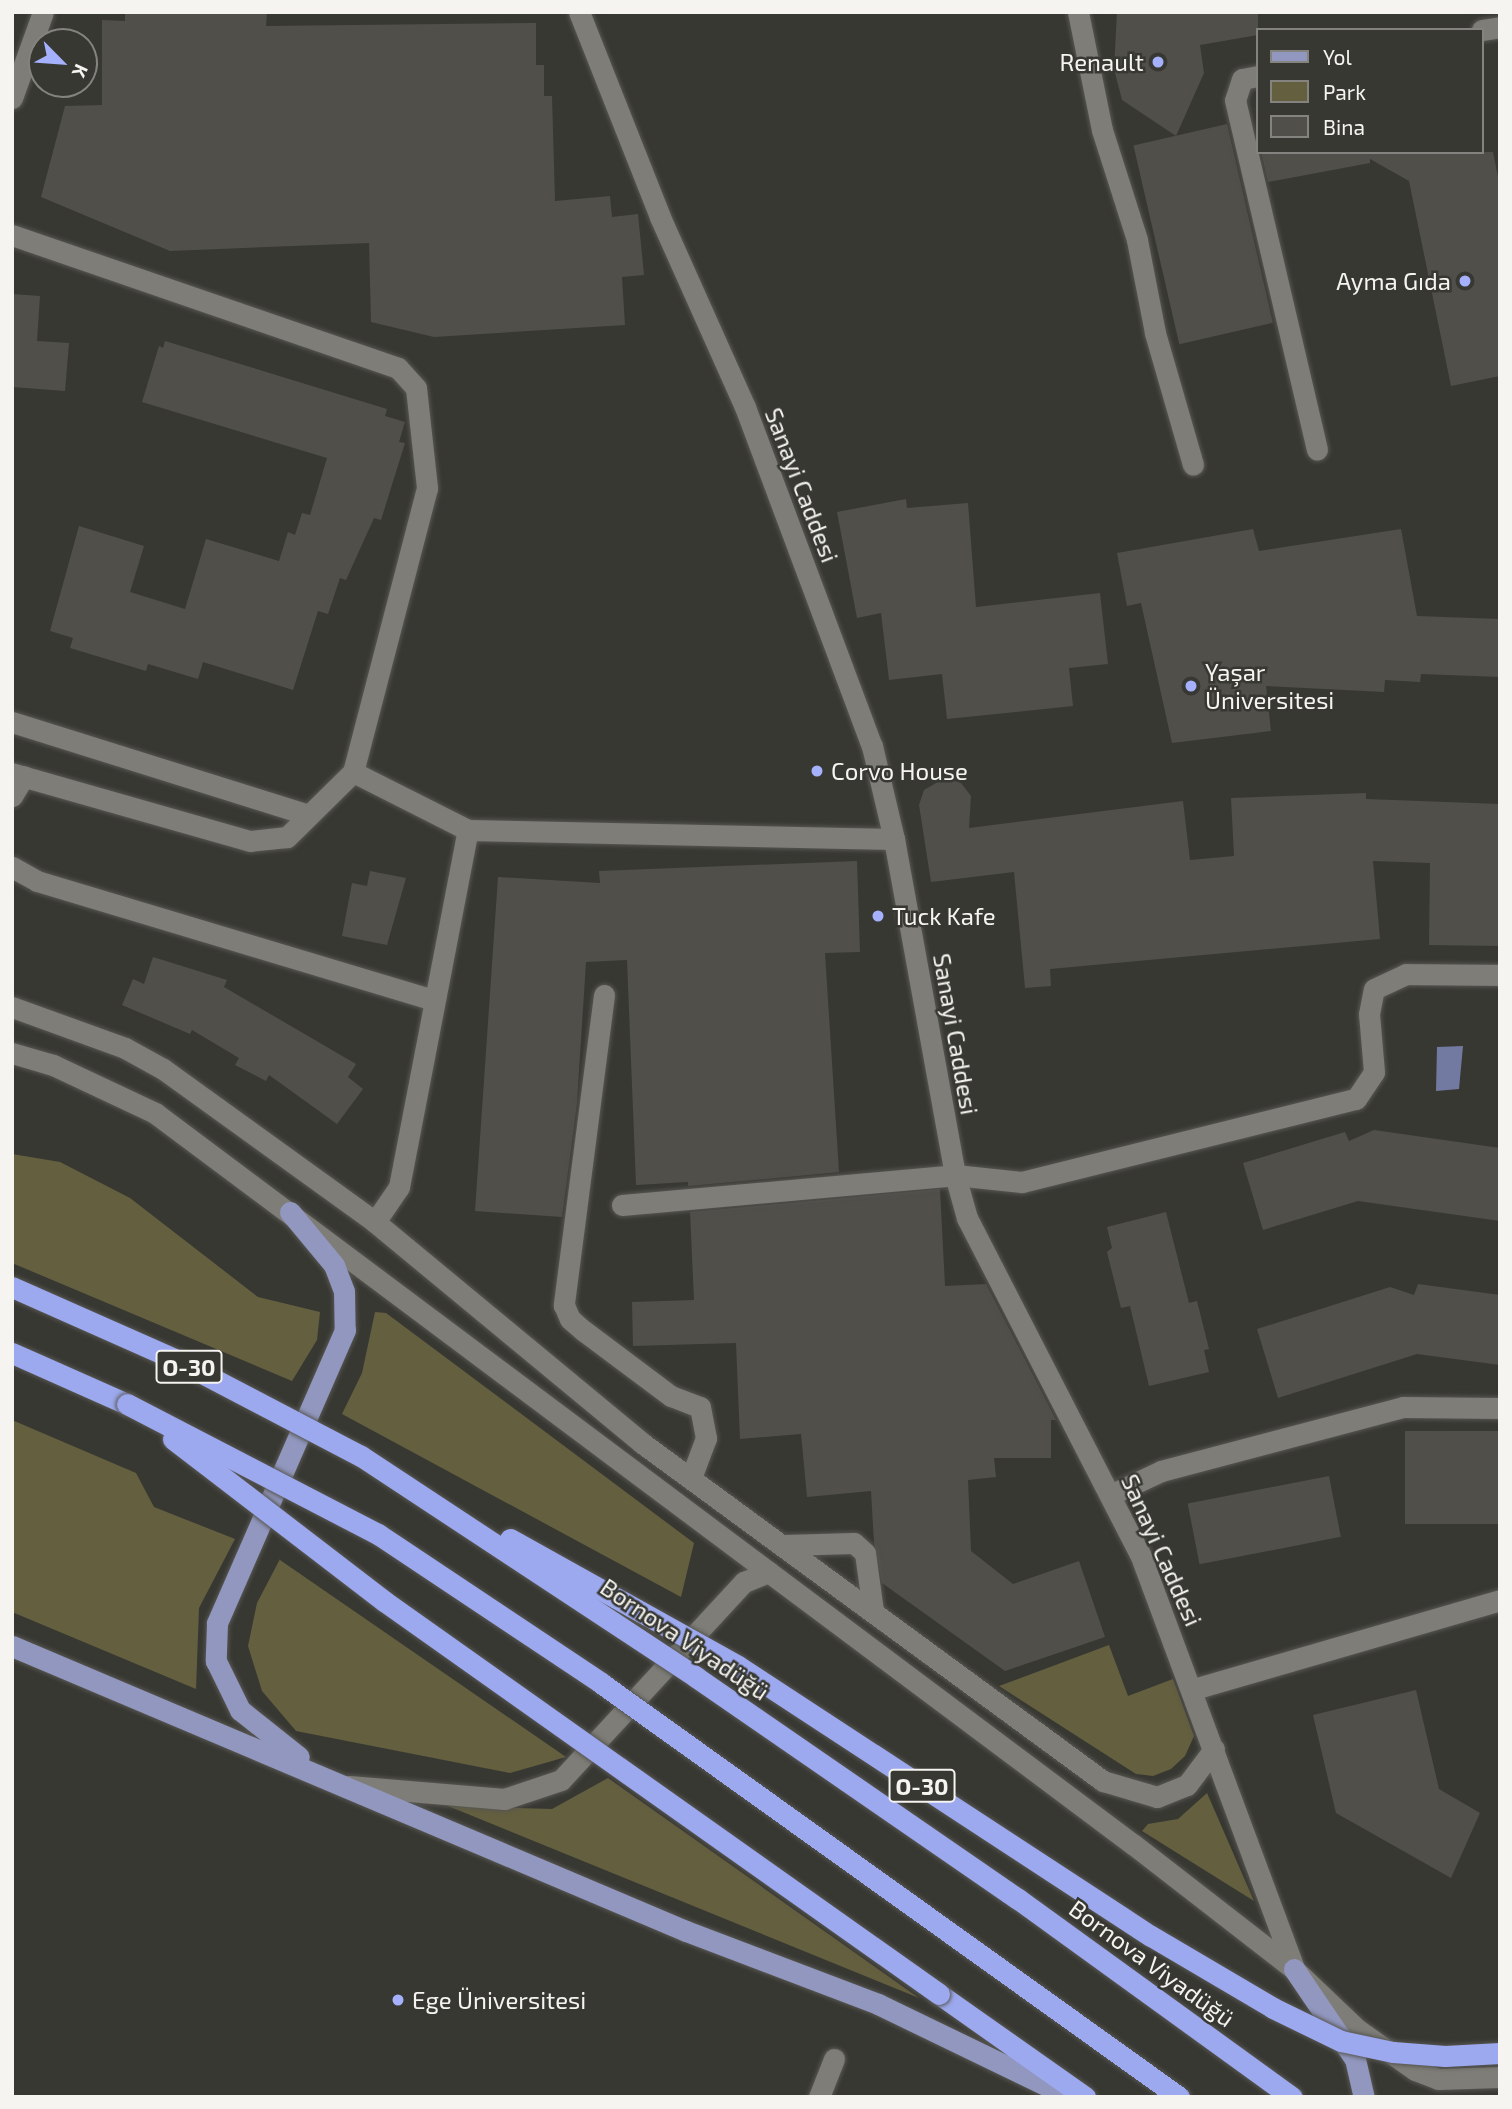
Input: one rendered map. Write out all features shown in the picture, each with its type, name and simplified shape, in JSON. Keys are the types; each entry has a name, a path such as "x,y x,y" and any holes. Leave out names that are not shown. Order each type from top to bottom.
{"highway":[{"name":"Bornova Viyadüğü","path":"12,1287 179,1361 361,1457 730,1700 1018,1899 1292,2097"},
{"name":"O-30","path":"12,1353 127,1404 378,1534 601,1683 1179,2097"},
{"path":"127,1404 384,1601 1085,2097"},
{"name":"O-30","path":"361,1457 738,1666 1151,1936 1273,2008 1341,2041 1393,2052 1445,2056 1500,2053"}],"main road":[{"path":"290,1212 334,1265 344,1290 345,1330 217,1623 216,1661 240,1710 270,1739 343,1786"},
{"path":"12,1646 686,1931 878,2004 1070,2097"},
{"path":"1294,1969 1355,2059 1364,2097"}],"street":[{"path":"12,98 43,12"},
{"name":"Sanayi Caddesi","path":"579,12 660,217 745,407 872,746 894,839 955,1175 967,1218 1140,1554 1194,1689 1294,1969"},
{"path":"1078,12 1102,130 1137,240 1155,334 1193,464"},
{"path":"1256,76 1242,79 1235,100 1317,449"},
{"path":"12,235 398,368 416,388 427,488 354,772 287,837 250,841 18,774 12,796"},
{"path":"12,722 309,815"},
{"path":"354,772 468,830 894,839"},
{"path":"375,1222 400,1187 468,830"},
{"path":"12,867 37,881 434,1000"},
{"path":"622,1205 955,1175 1022,1182 1356,1099 1374,1072 1369,1014 1374,989 1406,974 1500,975"},
{"path":"604,995 564,1305 570,1319 649,1380 671,1396 700,1407 706,1438 691,1478"},
{"path":"12,1007 125,1048 163,1069 375,1222 642,1443 784,1545 1102,1782 1135,1794 1157,1797 1188,1785 1214,1749"},
{"path":"12,1053 53,1065 155,1113 1294,1969 1357,2029 1415,2070 1447,2080 1500,2077"},
{"path":"1110,1495 1161,1471 1404,1407 1500,1408"},
{"path":"784,1545 855,1544 864,1553 873,1611"},
{"path":"343,1786 504,1799 561,1780 744,1582 769,1572"},
{"path":"1194,1689 1500,1600"},
{"path":"819,2097 834,2059"}],"green space":[{"path":"12,1154 60,1162 130,1198 258,1297 320,1312 317,1340 292,1381 12,1263"},
{"path":"375,1312 386,1313 694,1543 681,1597 342,1414 362,1373"},
{"path":"12,1420 136,1473 154,1507 235,1539 199,1608 196,1689 12,1612"},
{"path":"280,1559 566,1757 510,1773 296,1731 262,1691 248,1646 257,1603"},
{"path":"1109,1645 1128,1696 1173,1679 1194,1736 1185,1756 1171,1769 1153,1776 1136,1774 999,1686"},
{"path":"608,1778 919,1998 448,1806 552,1809"},
{"path":"1207,1793 1254,1901 1142,1831 1148,1824 1178,1819"}],"water":[{"path":"1463,1046 1459,1089 1436,1091 1437,1047"}],"building":[{"path":"125,12 267,12 266,26 536,23 536,65 544,65 544,96 552,96 555,201 610,196 612,217 638,214 644,275 622,277 625,325 434,337 371,322 369,243 170,251 41,197 65,106 102,105 102,20 125,21"},
{"name":"Renault","path":"1117,12 1258,12 1256,35 1200,45 1204,73 1176,136 1122,100 1114,69"},
{"path":"1227,124 1273,323 1179,344 1133,146"},
{"name":"Ayma Gıda","path":"1493,152 1500,187 1500,376 1451,386 1409,181 1370,159 1370,163 1268,182 1261,154"},
{"path":"12,294 40,296 37,341 69,343 65,391 12,387"},
{"path":"165,341 387,409 385,416 405,422 399,442 405,443 381,520 374,518 346,580 340,578 328,614 318,611 293,690 203,662 198,679 148,664 146,671 70,648 73,638 50,631 79,526 144,546 130,592 185,609 206,539 279,561 288,532 295,535 302,513 310,515 327,458 142,402 159,346 163,348"},
{"path":"906,499 907,508 968,503 976,607 1100,593 1108,664 1069,668 1073,706 947,719 942,674 889,680 881,613 857,618 837,512"},
{"path":"1253,529 1259,551 1401,529 1417,616 1500,619 1500,677 1421,674 1420,682 1385,680 1384,692 1266,686 1271,731 1172,743 1141,603 1127,606 1117,553"},
{"path":"945,778 961,783 971,796 969,828 1183,801 1190,860 1234,856 1231,798 1366,793 1366,799 1500,804 1500,946 1429,945 1430,863 1373,861 1380,939 1050,969 1051,986 1025,988 1014,872 931,882 919,805 924,790"},
{"path":"857,861 860,952 825,953 839,1172 688,1186 688,1182 636,1185 627,960 586,962 577,1103 562,1217 475,1211 498,877 600,883 599,871"},
{"path":"370,871 406,878 387,945 342,936 352,883 367,886"},
{"path":"153,957 227,980 224,987 356,1064 348,1077 363,1089 337,1124 269,1075 266,1081 235,1065 239,1058 192,1030 190,1034 122,1005 133,979 144,984"},
{"path":"1374,1130 1500,1148 1500,1221 1358,1201 1263,1230 1243,1163 1345,1132 1349,1141"},
{"path":"940,1189 945,1286 986,1284 1056,1420 1051,1420 1051,1458 994,1458 996,1477 968,1480 971,1551 1013,1584 1079,1561 1105,1637 1005,1671 882,1583 874,1543 871,1491 807,1497 801,1434 740,1439 736,1343 633,1346 632,1302 694,1300 690,1212"},
{"path":"1166,1212 1189,1303 1197,1301 1209,1349 1204,1350 1209,1372 1149,1386 1130,1306 1121,1308 1107,1252 1112,1248 1107,1227"},
{"path":"1418,1284 1500,1295 1500,1365 1417,1354 1278,1398 1257,1329 1390,1287 1414,1295"},
{"path":"1405,1431 1500,1431 1500,1524 1405,1524"},
{"path":"1329,1476 1341,1537 1199,1564 1188,1503"},
{"path":"1416,1690 1439,1789 1480,1813 1451,1878 1336,1813 1313,1715"}],"place":[{"name":"Renault","path":"1158,62"},
{"name":"Ayma Gıda","path":"1465,281"},
{"name":"Yaşar Üniversitesi","path":"1191,686"},
{"name":"Corvo House","path":"817,771"},
{"name":"Tuck Kafe","path":"878,916"},
{"name":"Ege Üniversitesi","path":"398,2000"}]}
